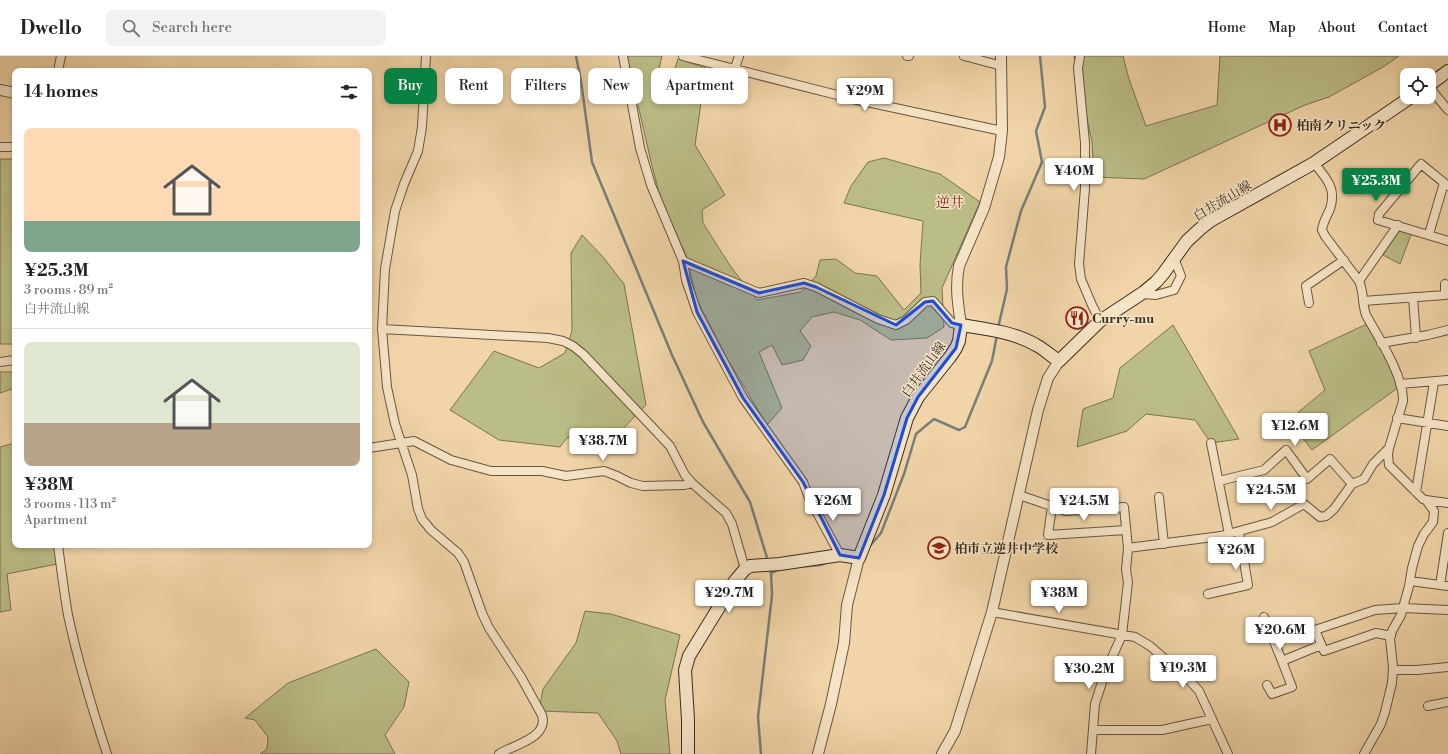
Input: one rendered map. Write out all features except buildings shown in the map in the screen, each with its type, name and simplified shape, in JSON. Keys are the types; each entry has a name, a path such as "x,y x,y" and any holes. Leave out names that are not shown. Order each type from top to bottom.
{"main road":[{"path":"1436,80 1448,71"},
{"name":"白井流山線","path":"1059,361 1100,320 1142,294 1163,274 1190,238 1210,221 1314,163 1401,104"},
{"name":"白井流山線","path":"859,558 884,495 907,418 918,397 950,358 956,348 959,341 961,325"},
{"path":"961,325 994,331 1020,338 1036,345 1059,361"},
{"path":"688,754 688,720 685,670 689,656 735,581 745,569 750,566 780,564 840,555 859,558"}],"street":[{"path":"59,68 61,56"},
{"path":"426,56 422,127 418,151 404,184 392,224 385,270 382,329 387,387 395,424 412,475 418,509 422,519 431,530 458,553 464,562 482,613 489,628 521,677 544,721 541,729 531,738 499,754"},
{"path":"623,56 643,155 651,184 683,261 686,280 697,312 743,398 803,482 809,498 840,555"},
{"path":"683,56 735,68 739,56"},
{"path":"683,261 759,293 804,283 816,287 878,319 896,325 906,320 925,302 933,301 952,323 961,325 956,299 957,276 984,208 994,177 999,157 1002,131 1001,61 964,56"},
{"path":"1080,56 1078,68 1085,143 1085,188 1079,264 1082,279 1092,305 1100,320"},
{"path":"748,72 853,100 1002,131"},
{"path":"0,90 12,92"},
{"path":"1436,95 1448,110"},
{"path":"0,146 12,147"},
{"path":"1314,163 1331,185 1332,192 1332,200 1322,230 1362,287 1366,315 1391,361 1403,393 1403,401 1389,448 1389,465 1423,499 1426,500 1434,511 1433,522 1421,540 1412,568 1401,615 1390,639 1393,670 1392,683 1381,724 1364,754"},
{"path":"1429,234 1446,185 1421,164 1380,214 1378,220 1448,240"},
{"path":"1359,281 1398,225"},
{"path":"1142,294 1156,295 1174,290 1181,276 1174,258"},
{"path":"1309,303 1306,286 1344,260"},
{"path":"1363,301 1445,295 1445,284"},
{"path":"1413,298 1416,338"},
{"path":"382,329 548,338 563,341 573,346 583,354 670,446 685,475 692,483 726,513 732,524 745,569"},
{"path":"1381,343 1416,338 1448,330"},
{"path":"0,362 12,360"},
{"path":"942,754 955,731 992,612 1043,392 1048,378 1059,361"},
{"path":"1400,384 1448,380"},
{"path":"1416,492 1434,382"},
{"path":"1398,418 1448,426"},
{"path":"372,448 414,440 447,458 491,470 542,471 566,476 604,471 631,484 643,486 684,485 692,483"},
{"path":"1211,443 1229,534"},
{"path":"1128,548 1221,536 1239,532 1272,522 1304,504 1320,517 1326,516 1334,509 1352,484 1364,479 1373,464 1389,448"},
{"path":"1219,481 1264,470 1286,450 1307,479 1330,459 1352,484"},
{"path":"1019,495 1066,511 1124,507 1128,548 1126,570 1128,582 1122,635 1105,674 1095,704 1091,754"},
{"path":"1159,497 1164,544"},
{"path":"1426,500 1448,503"},
{"path":"1052,506 1048,535 1126,530"},
{"path":"1208,594 1248,585 1239,532"},
{"path":"1410,580 1444,586 1448,533"},
{"path":"58,548 68,614 88,694 107,754"},
{"path":"818,754 831,704 844,643 847,606 859,558"},
{"path":"1391,636 1376,633 1324,651 1314,630 1375,610 1403,608 1448,610"},
{"path":"992,612 1135,637 1150,646 1191,682 1199,691 1228,754"},
{"path":"1264,617 1292,687 1272,694 1267,685"},
{"path":"1282,661 1321,645"},
{"path":"1393,670 1417,670 1448,667"},
{"path":"1428,706 1448,702"},
{"path":"1093,730 1162,730 1212,719"}],"highlighted area":[{"path":"683,261 759,293 804,283 816,287 896,325 925,302 933,301 952,323 961,325 956,348 918,397 907,418 884,495 859,558 840,555 803,482 743,398 697,312"}],"green space":[{"path":"627,56 662,56 659,68 651,68 651,104 701,104 695,145 725,195 702,210 703,223 731,267 757,300 801,292 816,276 820,260 836,259 855,273 877,276 904,310 921,293 920,265 923,221 844,203 851,186 868,162 884,158 940,174 980,202 942,288 944,327 927,338 891,340 860,320 834,312 812,317 800,331 811,346 803,360 782,365 772,345 759,352 782,408 767,425 728,360 697,300 686,255 661,200 651,162 638,104 643,104 643,68 630,68"},
{"path":"1074,56 1123,56 1129,79 1146,126 1217,105 1220,56 1399,56 1383,67 1329,97 1305,105 1144,179 1094,177 1092,142"},
{"path":"678,59 706,68 675,68"},
{"path":"0,159 12,159 12,344 0,344"},
{"path":"1402,229 1412,232 1400,264 1383,255 1399,231"},
{"path":"582,235 603,257 624,284 646,405 614,438 596,433 567,438 560,447 499,440 450,410 494,351 539,368 565,353 572,331 571,253"},
{"path":"1367,324 1390,363 1399,387 1312,450 1289,420 1325,390 1309,351"},
{"path":"1173,325 1239,439 1211,443 1195,420 1146,414 1127,431 1077,447 1083,409 1113,398 1120,368"},
{"path":"0,372 12,372 12,389 0,393"},
{"path":"12,444 12,548 55,548 57,564 7,574 11,610 0,612 0,447"},
{"path":"585,611 611,614 680,635 665,700 670,754 621,754 617,741 598,713 539,711 543,689 576,643"},
{"path":"376,649 409,682 404,707 385,735 395,754 260,754 267,749 268,737 255,720 245,718 288,683"}],"waterway":[{"path":"576,56 581,81 592,162 672,355 703,422 750,502 768,561"},
{"path":"998,328 1007,289 1006,267 1021,211 1042,162 1036,131 1045,107 1040,56"},
{"path":"869,547 881,533 904,474 916,434 934,419 959,430 965,427 992,361 997,335"},
{"path":"797,567 820,565 829,562"},
{"path":"761,754 758,717 772,595 770,568"},
{"path":"771,573 780,569"}],"place":[{"name":"柏南クリニック","path":"1280,125"},
{"name":"Curry-mu","path":"1077,318"},
{"name":"柏市立逆井中学校","path":"939,548"}],"district":[{"name":"逆井","path":"950,202"}]}
